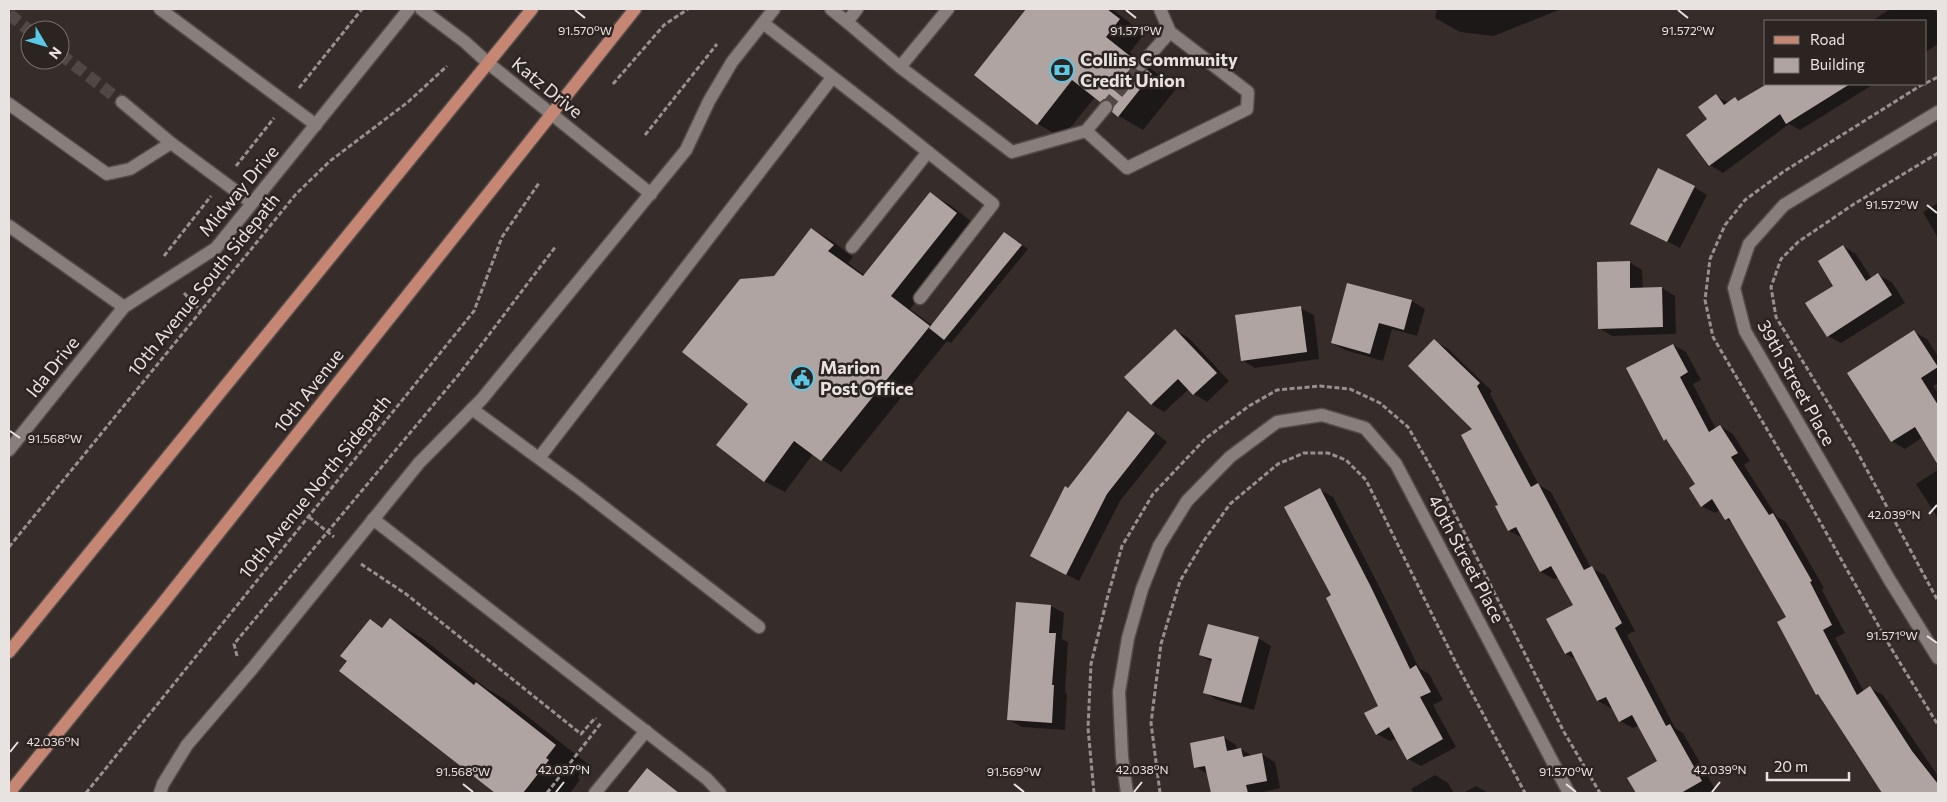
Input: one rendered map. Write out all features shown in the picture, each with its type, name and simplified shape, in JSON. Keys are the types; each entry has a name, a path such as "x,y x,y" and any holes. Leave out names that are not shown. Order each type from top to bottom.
{"main road":[{"path":"9,652 532,9"},
{"name":"10th Avenue","path":"9,793 166,600 635,9"}],"street":[{"path":"160,9 316,125"},
{"name":"Midway Drive","path":"124,306 216,248 409,9"},
{"name":"Katz Drive","path":"421,9 465,42 488,63 651,194"},
{"path":"160,793 163,784 187,745 252,669 419,463 472,409 686,150 709,101 732,62 774,9"},
{"path":"831,9 900,67 1012,152 1086,131 1106,107"},
{"path":"847,22 857,9"},
{"path":"900,67 948,9"},
{"path":"1086,131 1127,168 1247,109 1248,92 1170,32 1160,9"},
{"path":"763,23 993,204 920,298"},
{"path":"1142,66 1170,32"},
{"path":"539,458 832,78"},
{"path":"122,102 171,143 252,203"},
{"path":"9,104 108,174 130,169 171,143"},
{"name":"39th Street Place","path":"1938,112 1784,205 1749,244 1734,288 1745,331 1888,579 1938,658"},
{"path":"852,247 928,152"},
{"path":"9,226 124,306"},
{"name":"Ida Drive","path":"9,450 124,306"},
{"path":"472,409 539,458 759,627"},
{"name":"40th Street Place","path":"1127,793 1122,757 1119,692 1128,638 1142,589 1159,546 1187,501 1230,456 1277,422 1322,415 1364,428 1396,464 1569,793"},
{"path":"373,519 707,779 720,793"},
{"path":"595,793 646,731"}],"path":[{"path":"163,256 362,9"},
{"path":"613,84 664,25 688,9"},
{"path":"645,135 721,40"},
{"name":"10th Avenue South Sidepath","path":"9,547 296,194 330,161 408,102 447,66"},
{"path":"1921,85 1783,172 1745,200 1725,225 1710,259 1705,300 1713,337 1796,479 1890,648 1938,725"},
{"path":"1938,154 1854,204 1798,242 1781,258 1772,288 1776,317 1854,446 1938,601"},
{"name":"10th Avenue North Sidepath","path":"86,793 474,312 502,238 539,183"},
{"path":"252,669 237,656 234,644 460,374 556,246"},
{"path":"1094,793 1088,728 1091,664 1106,599 1122,546 1153,494 1205,439 1249,406 1277,390 1320,386 1350,389 1380,403 1408,426 1437,478 1564,732 1600,793"},
{"path":"1160,793 1151,723 1161,644 1180,581 1205,539 1230,504 1278,464 1304,453 1328,453 1346,460 1366,480 1456,663 1526,793"},
{"path":"309,517 328,532 361,564 406,594 581,734 595,718 602,724 547,793"}],"building":[{"name":"Collins Community Credit Union","path":"1026,9 1107,9 1120,19 1106,37 1135,60 1133,67 1136,71 1143,73 1147,70 1152,74 1118,117 1112,112 1114,105 1111,100 1104,99 1100,102 1072,80 1037,125 974,75"},
{"path":"1765,85 1848,85 1786,124 1780,114 1709,166 1686,135 1707,119 1698,107 1716,94 1724,105 1735,97 1738,101"},
{"path":"1658,168 1695,186 1667,242 1630,224"},
{"name":"Marion Post Office","path":"930,192 957,213 891,296 930,326 821,461 794,441 764,482 716,445 748,404 682,352 740,279 774,276 811,228 834,245 828,251 863,276"},
{"path":"1004,232 1022,245 944,340 929,328"},
{"path":"1843,245 1866,281 1878,273 1892,295 1827,337 1805,303 1833,286 1818,261"},
{"path":"1630,261 1630,288 1662,287 1663,327 1598,329 1597,262"},
{"path":"1347,283 1412,300 1404,330 1379,323 1370,354 1331,343"},
{"path":"1301,306 1307,352 1241,361 1235,315"},
{"path":"1175,329 1217,373 1193,395 1178,379 1151,405 1124,377"},
{"path":"1914,330 1938,367 1921,378 1938,405 1938,465 1915,427 1891,442 1847,373"},
{"path":"1434,339 1480,383 1477,386 1531,487 1538,483 1584,570 1592,566 1622,623 1615,628 1666,726 1670,724 1702,781 1681,793 1636,793 1627,778 1657,761 1632,715 1619,722 1606,697 1597,701 1571,651 1565,654 1546,619 1573,605 1551,566 1540,572 1516,527 1508,531 1495,506 1498,505 1461,435 1472,429 1408,366"},
{"path":"1673,344 1688,372 1680,377 1709,432 1720,425 1738,453 1731,457 1769,515 1773,513 1812,581 1810,582 1832,625 1823,630 1857,695 1870,686 1912,751 1938,784 1938,793 1882,793 1818,694 1816,695 1777,622 1786,617 1729,518 1725,520 1712,499 1701,507 1689,488 1695,484 1666,439 1664,441 1626,368"},
{"path":"1128,411 1155,433 1107,494 1066,575 1030,556 1065,486 1068,488"},
{"path":"1320,488 1371,587 1410,669 1416,665 1431,692 1420,697 1443,739 1407,760 1389,727 1376,735 1364,713 1378,706 1326,598 1331,595 1284,507"},
{"path":"1016,602 1051,605 1049,633 1056,633 1052,685 1054,685 1052,723 1007,720"},
{"path":"390,618 474,685 476,682 556,745 546,758 549,760 523,793 495,793 339,671 347,661 340,656 370,619 382,628"},
{"path":"1208,624 1259,637 1241,703 1203,693 1212,659 1199,655"},
{"path":"1224,736 1227,751 1241,748 1243,757 1262,753 1267,781 1246,785 1248,793 1211,793 1205,766 1194,768 1190,743"},
{"path":"647,768 679,793 627,793"}],"tunnel":[{"path":"9,14 20,23"},
{"path":"70,62 122,102"},
{"path":"1106,107 1141,65"}],"place":[{"name":"Collins Community Credit Union","path":"1062,70"},
{"name":"Marion Post Office","path":"802,378"}]}
